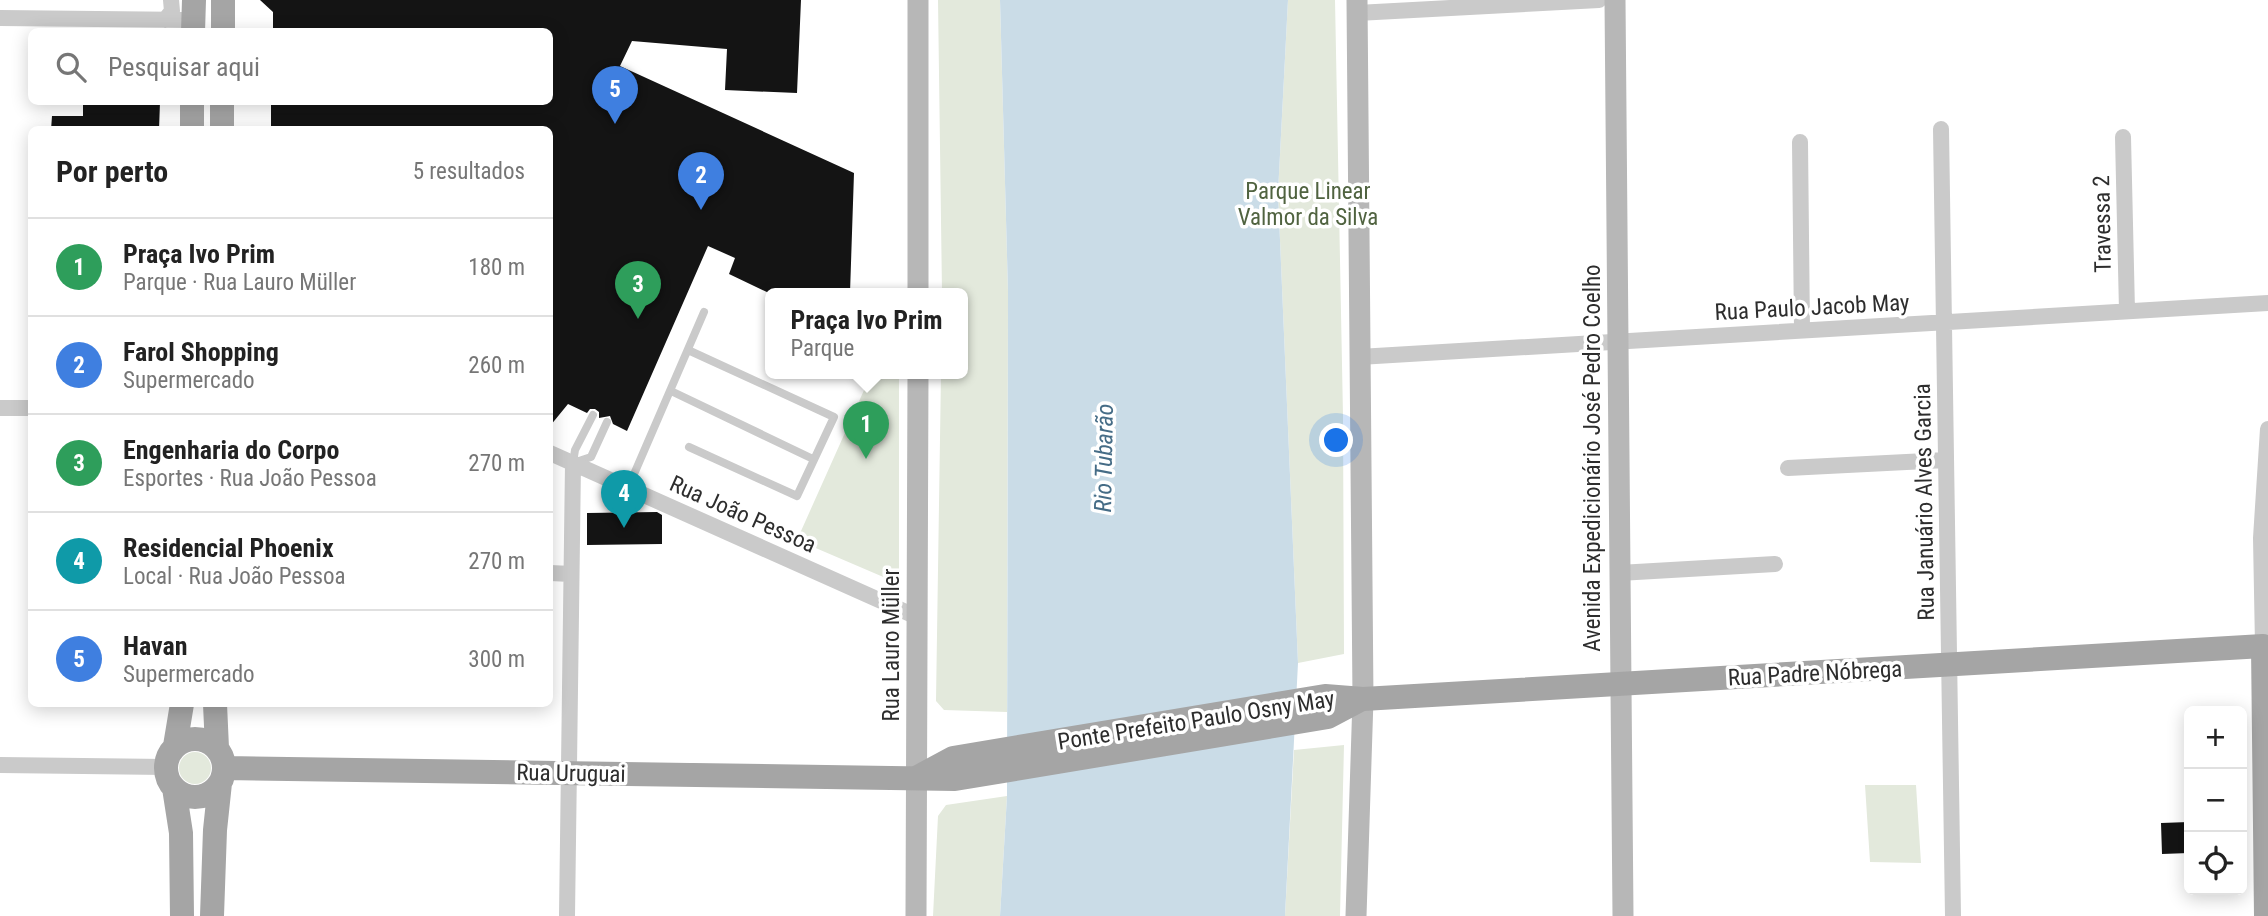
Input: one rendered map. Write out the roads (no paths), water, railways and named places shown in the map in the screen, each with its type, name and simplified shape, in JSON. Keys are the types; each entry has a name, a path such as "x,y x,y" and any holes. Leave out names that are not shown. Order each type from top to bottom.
{"main road":[{"path":"223,0 223,28"},
{"path":"918,0 918,288"},
{"name":"Avenida Expedicionário José Pedro Coelho","path":"1615,0 1623,916"},
{"path":"1356,916 1363,699 1357,6"},
{"path":"192,105 192,126"},
{"path":"222,105 222,126"},
{"name":"Rua Lauro Müller","path":"916,916 918,379"},
{"path":"2266,646 2266,916"},
{"name":"Rua Padre Nóbrega","path":"1363,699 2266,646"},
{"name":"Ponte Prefeito Paulo Osny May","path":"916,778 954,768 1363,699"},
{"path":"182,707 172,767 181,833 182,916"},
{"path":"212,916 220,766 215,707"},
{"path":"172,767 192,739 201,739 220,766"},
{"path":"172,767 189,796 198,797 207,795 220,766"},
{"name":"Rua Uruguai","path":"220,766 916,778"}],"street":[{"path":"165,20 172,11 171,0"},
{"path":"1357,6 1599,0"},
{"path":"0,18 165,20 193,17"},
{"name":"Rua Januário Alves Garcia","path":"1941,129 1953,916"},
{"name":"Travessa 2","path":"2123,137 2127,311"},
{"path":"1800,142 1802,330"},
{"name":"Rua Paulo Jacob May","path":"1359,357 2268,303"},
{"path":"0,408 28,408"},
{"path":"2266,646 2261,538 2268,429"},
{"name":"Rua João Pessoa","path":"553,454 917,617"},
{"path":"1788,468 1946,460"},
{"path":"567,916 573,463"},
{"path":"1619,573 1775,564"},
{"path":"553,573 571,574"},
{"path":"0,765 172,767"}],"lane":[{"path":"628,488 704,312"},
{"path":"688,350 834,417 797,496 689,447"},
{"path":"671,391 813,458"},
{"path":"593,415 575,450 573,463 591,457 607,422"}],"water":[{"name":"Rio Tubarão","path":"1000,0 1288,0 1278,193 1298,663 1285,916 1000,916 1007,796 1008,292"}],"place":[{"name":"Havan","path":"615,124"},
{"name":"Farol Shopping","path":"701,210"},
{"name":"Engenharia do Corpo","path":"638,319"},
{"name":"Praça Ivo Prim","path":"866,459"},
{"name":"Residencial Phoenix","path":"624,528"}],"park label":[{"name":"Parque Linear Valmor da Silva","path":"1308,204"}]}
